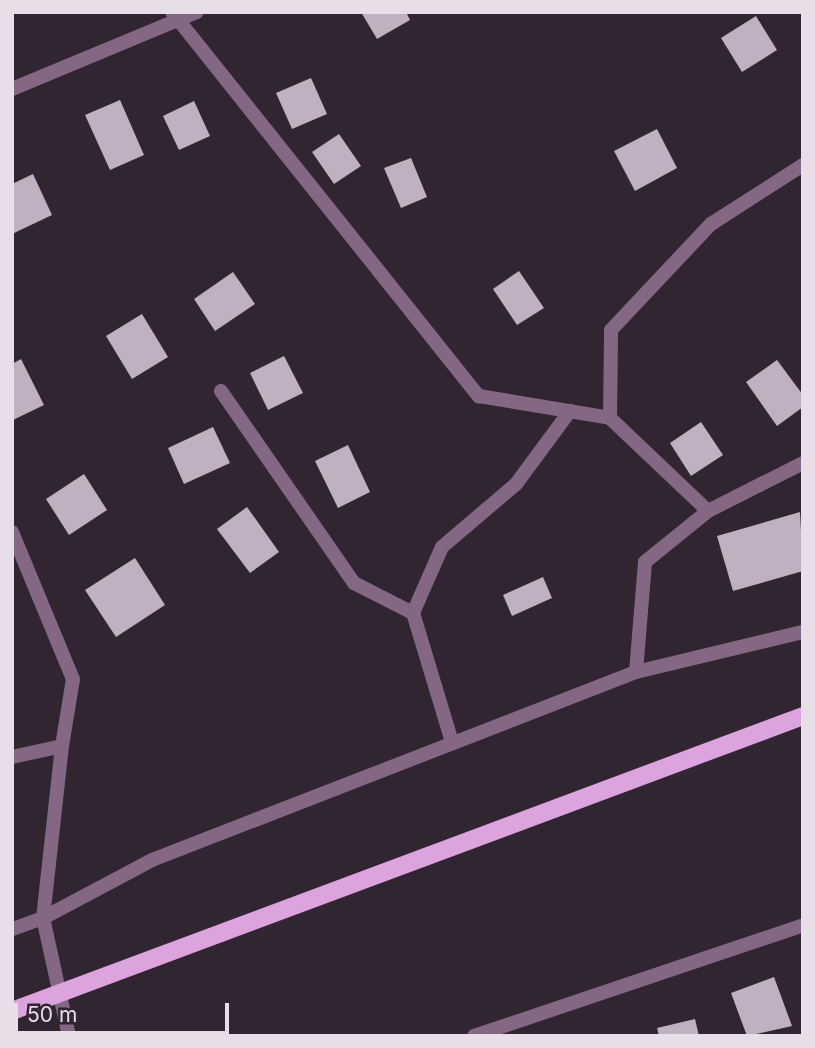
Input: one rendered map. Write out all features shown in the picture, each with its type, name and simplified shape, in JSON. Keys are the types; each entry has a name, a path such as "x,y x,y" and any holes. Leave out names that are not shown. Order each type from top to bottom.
{"main road":[{"path":"12,1011 56,992 803,716"}],"street":[{"path":"12,89 174,16 197,12"},
{"path":"174,16 478,397 610,418 708,511"},
{"path":"610,418 611,330 711,224 803,165"},
{"path":"221,391 354,583 413,613"},
{"path":"452,742 413,613 442,547 516,484 570,411"},
{"path":"636,672 645,562 708,511 803,463"},
{"path":"12,532 73,679 62,746 43,918 56,992 69,1036"},
{"path":"12,929 43,918 152,860 636,672 803,632"},
{"path":"12,757 62,746"},
{"path":"474,1036 803,925"}],"building":[{"path":"361,12 406,12 410,20 377,39"},
{"path":"756,16 777,50 742,72 721,38"},
{"path":"311,78 327,114 292,129 276,93"},
{"path":"120,100 144,155 110,170 85,115"},
{"path":"194,101 210,136 179,150 163,116"},
{"path":"657,129 677,168 635,191 614,151"},
{"path":"339,134 361,166 334,184 312,152"},
{"path":"411,158 427,197 401,208 384,168"},
{"path":"33,174 52,215 12,234 12,184"},
{"path":"519,271 544,308 517,325 493,289"},
{"path":"233,272 255,304 215,331 194,299"},
{"path":"142,314 168,357 132,379 106,336"},
{"path":"284,356 303,393 268,410 250,373"},
{"path":"21,359 44,405 13,420 12,364"},
{"path":"777,360 803,395 803,407 777,426 746,382"},
{"path":"701,422 723,455 691,476 670,443"},
{"path":"213,427 230,463 184,484 168,448"},
{"path":"348,445 370,492 338,508 315,461"},
{"path":"84,474 107,510 69,535 46,499"},
{"path":"247,507 279,552 250,573 217,529"},
{"path":"800,512 803,571 733,591 717,536"},
{"path":"135,558 165,605 116,637 85,590"},
{"path":"543,577 552,598 512,616 503,595"},
{"path":"774,977 792,1026 747,1036 731,993"},
{"path":"695,1019 699,1036 659,1036 657,1028"}]}
